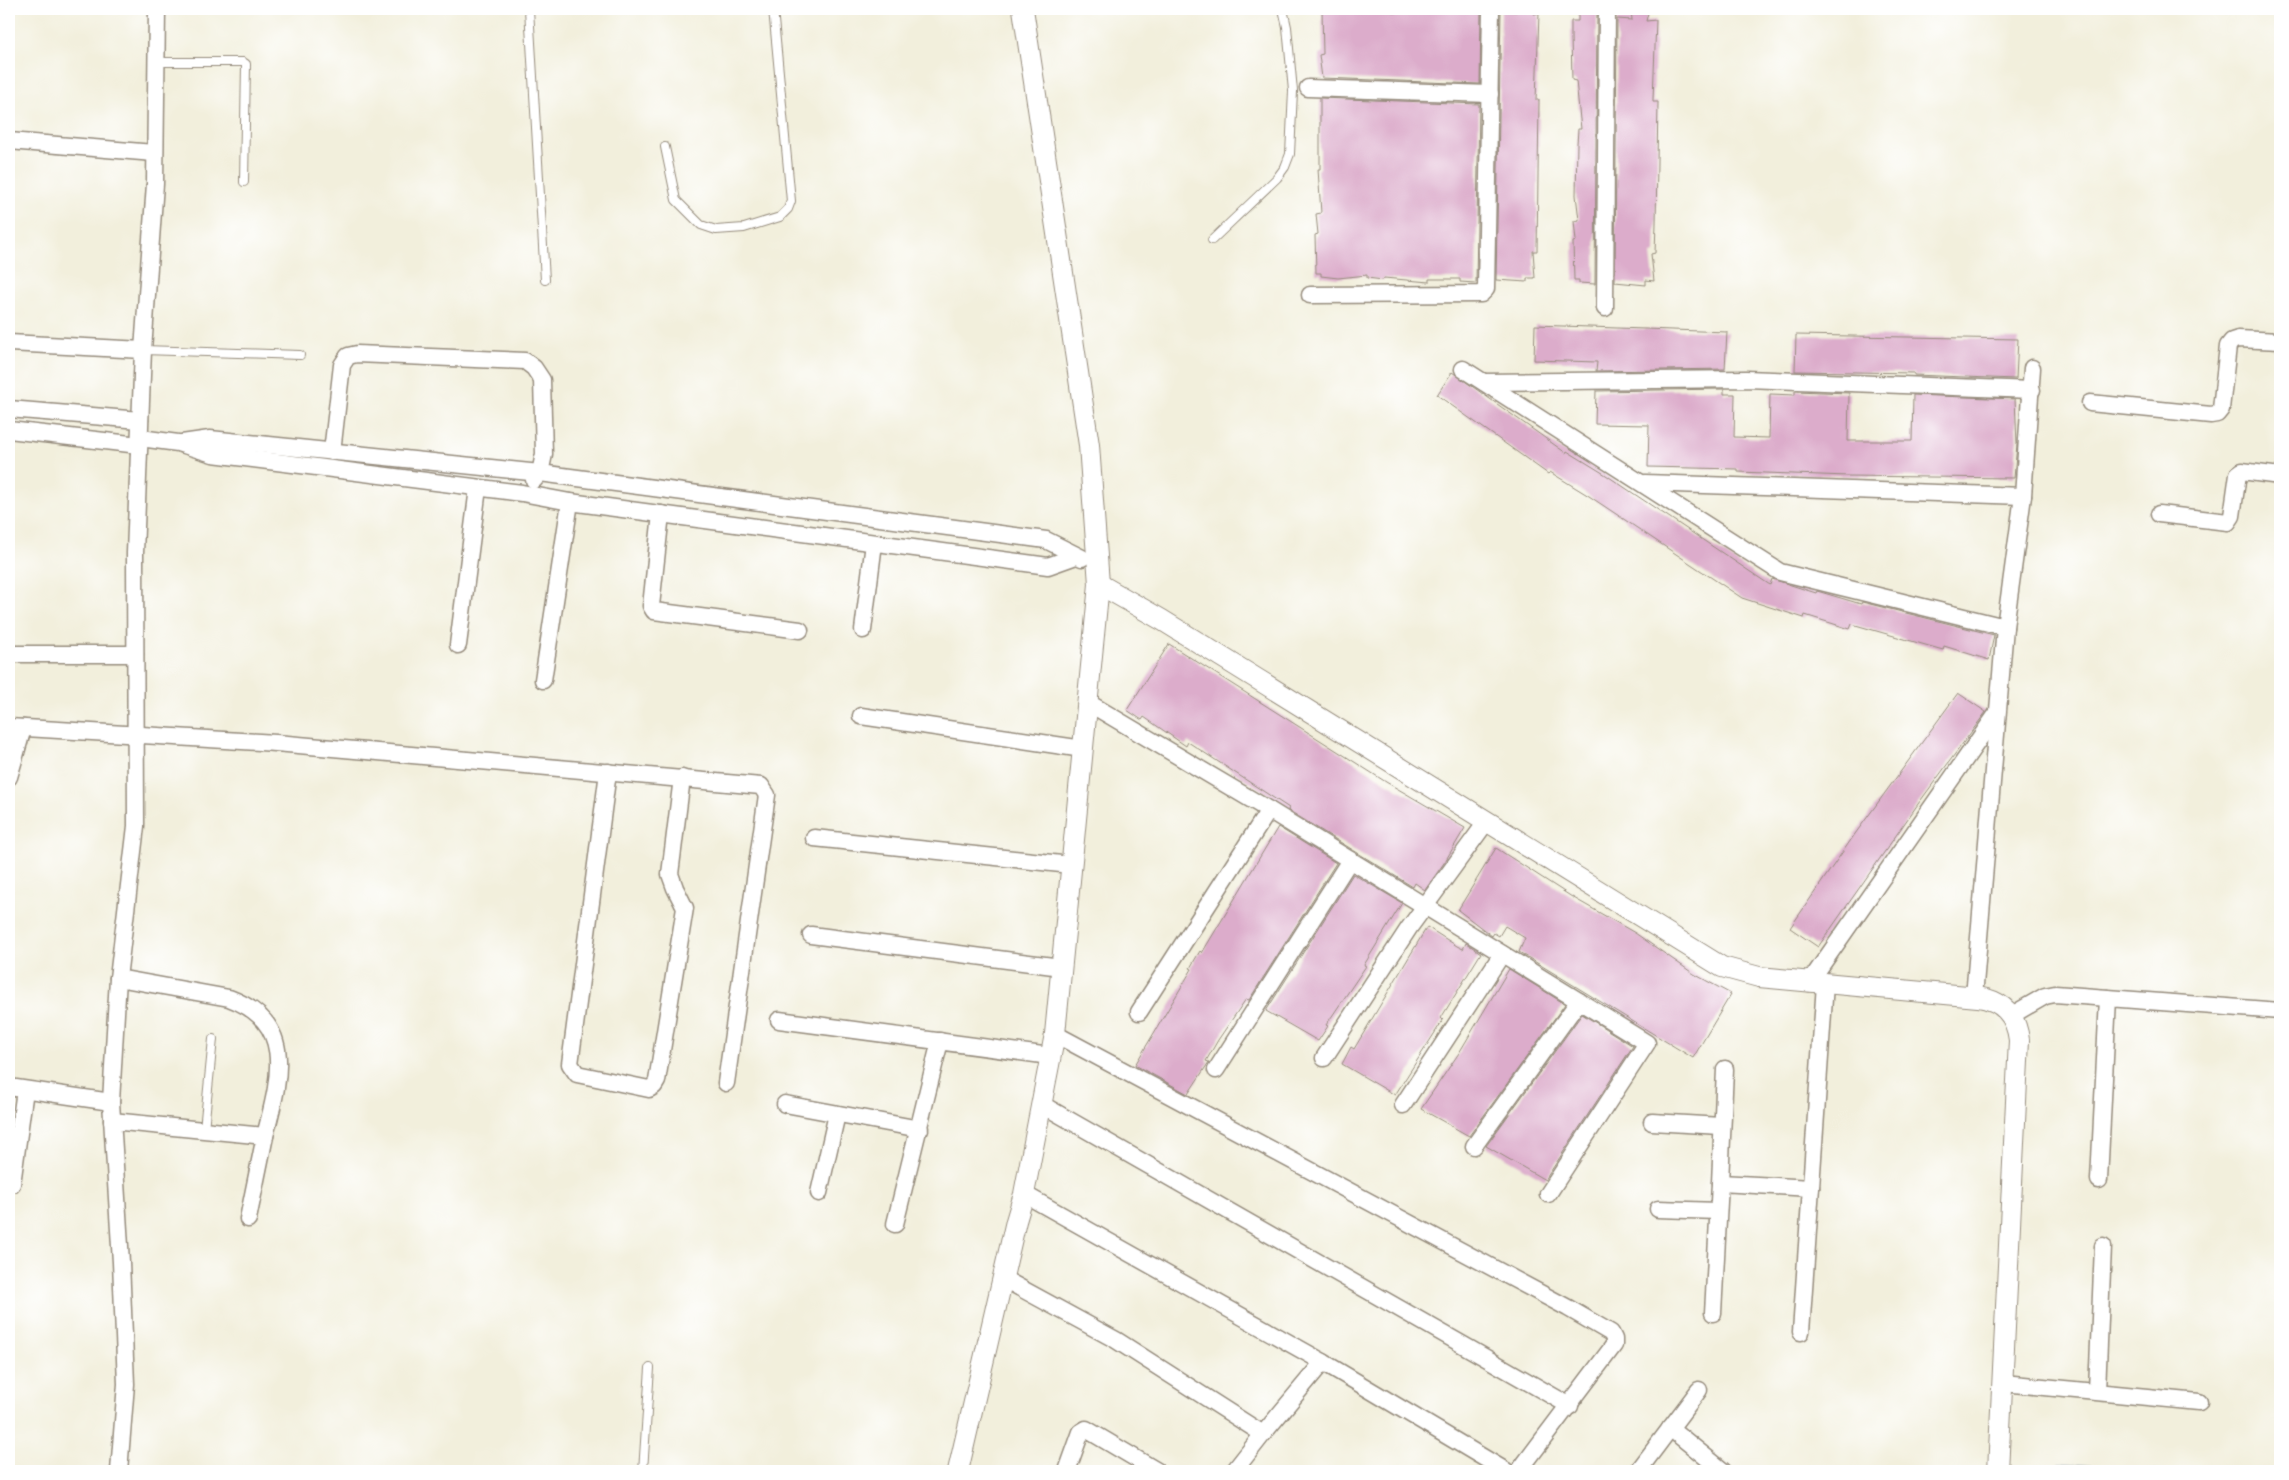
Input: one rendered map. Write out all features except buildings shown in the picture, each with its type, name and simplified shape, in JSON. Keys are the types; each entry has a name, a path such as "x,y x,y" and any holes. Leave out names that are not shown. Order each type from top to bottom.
{"street":[{"path":"120,1471 126,1384 111,1102 118,978 136,826 135,553 143,350 156,184 154,153 157,9"},
{"path":"958,1471 1016,1221 1024,1194 1055,1034 1098,584 1088,445 1023,9"},
{"path":"1310,295 1481,294 1486,289 1491,9"},
{"path":"1605,308 1607,9"},
{"path":"1308,88 1490,94"},
{"path":"9,141 154,153"},
{"path":"2090,403 2211,415 2217,414 2221,410 2228,346 2232,341 2238,339 2280,341"},
{"path":"9,343 143,350"},
{"path":"332,452 342,365 348,356 357,354 525,362 534,368 542,380 544,454 540,473 522,493"},
{"path":"1974,996 1997,713 2005,627 2023,496 2032,390 2032,368"},
{"path":"1463,369 1644,483 1780,572 2005,627"},
{"path":"1484,382 1746,380 2032,390"},
{"path":"9,409 140,420"},
{"path":"9,430 140,442 178,443 210,439 540,473 1046,540 1076,556 1097,561"},
{"path":"178,443 213,454 522,493 570,502 1048,566 1076,556"},
{"path":"2159,514 2228,522 2232,516 2238,474 2242,471 2280,476"},
{"path":"1644,483 2023,496"},
{"path":"458,644 478,488"},
{"path":"543,680 570,502"},
{"path":"811,534 814,509"},
{"path":"661,514 651,606 654,610 800,630"},
{"path":"864,630 874,543"},
{"path":"1098,584 1162,620 1722,967 1759,977 1974,996 1991,999 2003,1005 2012,1015 2018,1027 2019,1040 1998,1471"},
{"path":"9,654 135,654"},
{"path":"1087,702 1269,810 1647,1043 1548,1194"},
{"path":"1801,1332 1811,1188 1817,983 1997,713"},
{"path":"861,716 1083,749"},
{"path":"9,776 16,727 136,733 760,786 767,795 726,1082"},
{"path":"608,772 570,1064 577,1074 649,1089 657,1081 686,908 670,874 682,778"},
{"path":"1139,1012 1269,810"},
{"path":"1324,1058 1424,906 1487,821"},
{"path":"814,838 1071,865"},
{"path":"1216,1070 1350,860"},
{"path":"812,935 1061,967"},
{"path":"1403,1105 1502,954"},
{"path":"118,978 229,998 245,1004 259,1015 270,1029 278,1047 276,1085 248,1219"},
{"path":"2012,1015 2045,996 2055,994 2280,1011"},
{"path":"2099,1180 2108,998"},
{"path":"1474,1146 1578,1001"},
{"path":"779,1020 1050,1056"},
{"path":"1055,1034 1568,1308 1610,1333 1614,1339 1614,1346 1519,1471"},
{"path":"896,1224 940,1041"},
{"path":"1713,1313 1725,1069"},
{"path":"9,1087 111,1102"},
{"path":"12,1184 26,1090"},
{"path":"785,1104 920,1129"},
{"path":"1041,1104 1570,1406"},
{"path":"820,1193 837,1114"},
{"path":"112,1122 265,1136"},
{"path":"1652,1122 1721,1126"},
{"path":"1720,1183 1811,1188"},
{"path":"1024,1194 1323,1362 1506,1471"},
{"path":"1658,1208 1718,1211"},
{"path":"2097,1392 2103,1246"},
{"path":"1004,1279 1116,1340 1263,1434"},
{"path":"1234,1471 1323,1362"},
{"path":"2003,1383 2199,1402"},
{"path":"1643,1469 1670,1428 1699,1390"},
{"path":"1670,1428 1723,1471"},
{"path":"1067,1471 1081,1432 1086,1429 1157,1471"}],"lane":[{"path":"529,9 545,280"},
{"path":"665,147 676,200 701,225 716,230 744,228 780,217 788,209 791,201 773,9"},
{"path":"1212,240 1277,178 1285,167 1290,154 1293,91 1288,35 1283,9"},
{"path":"156,62 243,62 246,64 244,182"},
{"path":"143,350 300,355"},
{"path":"204,1129 213,1040"},
{"path":"643,1471 650,1368"}],"water":[{"path":"2058,1463 2155,1471 2056,1471"}]}
